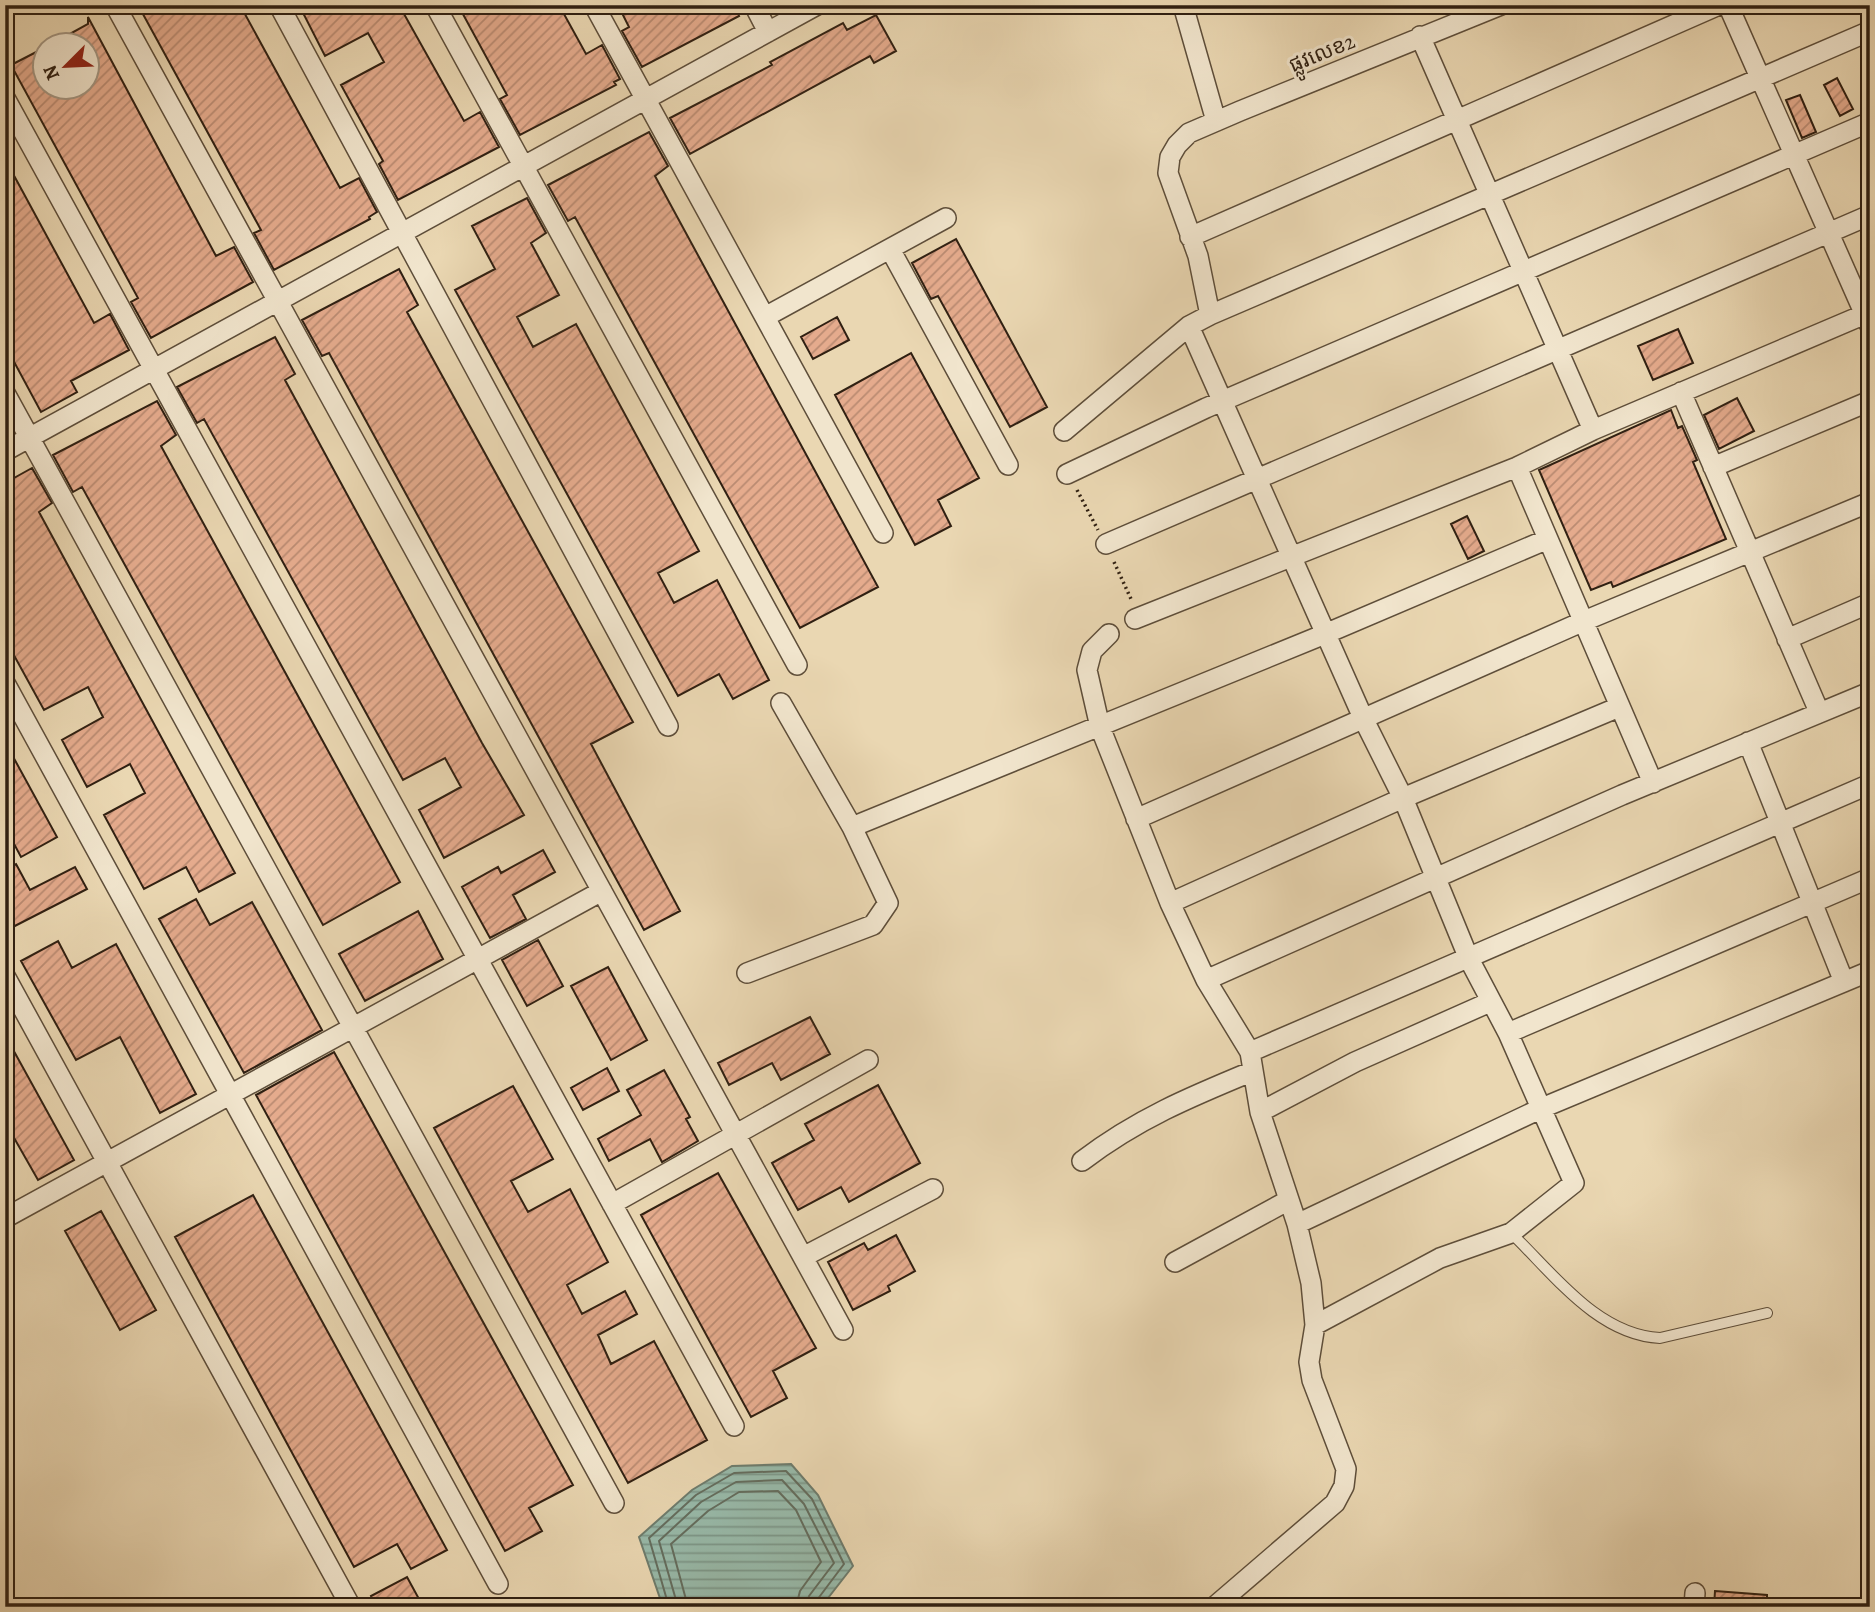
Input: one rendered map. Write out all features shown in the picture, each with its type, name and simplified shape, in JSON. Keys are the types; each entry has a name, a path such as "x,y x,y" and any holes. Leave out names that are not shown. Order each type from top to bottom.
{"street":[{"path":"115,5 843,1330"},
{"path":"279,5 668,726"},
{"path":"435,5 797,665"},
{"path":"594,5 883,533"},
{"path":"754,5 768,32"},
{"path":"5,451 817,5"},
{"path":"1183,5 1216,121"},
{"name":"ផ្លូវលេខ2","path":"1190,237 1171,189 1170,157 1189,133 1501,5"},
{"path":"1210,315 1198,256 1190,237 1719,5"},
{"path":"1135,619 1517,467 1681,392 1868,317 1728,5"},
{"path":"1064,431 1189,326 1210,315 1870,31"},
{"path":"1420,36 1593,430"},
{"path":"5,98 734,1426"},
{"path":"1068,474 1224,400 1870,122"},
{"path":"1106,544 1870,215"},
{"path":"765,317 946,218"},
{"path":"890,249 1009,465"},
{"path":"1189,326 1364,720 1404,798 1469,959 1508,1033 1574,1183 1511,1233 1440,1258 1315,1325"},
{"path":"1681,392 1817,708 1815,713"},
{"path":"5,393 614,1503"},
{"path":"1713,467 1870,401"},
{"path":"1517,467 1653,783"},
{"path":"1136,820 1584,621 1870,502"},
{"path":"852,827 1325,634 1548,539"},
{"path":"1787,639 1870,603"},
{"path":"1109,634 1092,651 1087,670 1100,727 1170,903 1206,980 1252,1061 1260,1112 1297,1224 1311,1283 1315,1325 1309,1363 1312,1380 1346,1469 1345,1486 1335,1503 1214,1607"},
{"path":"5,683 498,1584"},
{"path":"1206,980 1653,783 1870,692"},
{"path":"747,973 873,925 884,913 888,903 852,827 781,703"},
{"path":"1170,903 1404,798 1619,707"},
{"path":"1748,742 1844,982"},
{"path":"1082,1161 1116,1134 1252,1061 1469,959 1870,784"},
{"path":"1508,1033 1870,878"},
{"path":"5,1218 602,891"},
{"path":"1297,1224 1542,1108 1870,971"},
{"path":"5,976 351,1607"},
{"path":"1260,1112 1355,1062 1490,1002"},
{"path":"612,1204 868,1060"},
{"path":"803,1258 933,1189"},
{"path":"1175,1262 1289,1200"}],"lane":[{"path":"1511,1233 1604,1321 1646,1337 1660,1338 1768,1313"}],"water":[{"path":"791,1464 818,1495 853,1566 821,1607 663,1607 639,1537 692,1490 732,1466"}],"building":[{"path":"138,5 240,5 340,188 359,178 377,212 369,217 370,219 274,270 254,233 261,230"},
{"path":"299,5 399,5 464,121 480,112 499,147 398,200 379,164 383,161 341,85 384,62 368,33 325,56"},
{"path":"458,5 559,5 586,54 602,45 620,79 614,82 616,85 520,135 500,99 507,95"},
{"path":"618,5 733,5 739,16 642,67 622,31 629,27"},
{"path":"876,15 896,51 874,63 870,56 690,154 670,118 772,65 770,62 843,23 847,30"},
{"path":"88,17 96,32 73,32 88,24"},
{"path":"102,43 216,256 234,247 253,282 151,338 131,302 138,298 11,65 32,54 32,102 102,102"},
{"path":"1837,78 1853,109 1840,116 1824,85"},
{"path":"1800,95 1816,132 1802,138 1786,100"},
{"path":"649,132 668,166 655,176 878,587 800,628 575,217 568,221 548,185"},
{"path":"5,159 94,323 110,314 129,350 71,381 77,392 41,412 5,345"},
{"path":"527,198 546,233 531,243 559,295 517,317 533,347 576,324 699,551 658,573 674,603 717,580 769,680 733,699 719,674 678,696 455,290 495,269 472,226"},
{"path":"956,239 1047,407 1010,427 938,296 931,299 912,263"},
{"path":"399,269 418,305 407,312 633,722 591,744 680,911 644,930 329,353 322,356 302,320"},
{"path":"837,317 849,340 813,359 801,337"},
{"path":"1678,329 1693,363 1653,380 1638,346"},
{"path":"275,337 295,374 285,380 482,743 524,815 444,858 419,810 461,787 445,758 403,780 204,419 197,423 177,387"},
{"path":"911,353 979,478 938,500 951,526 915,545 835,395"},
{"path":"1737,398 1754,431 1719,449 1704,415"},
{"path":"157,401 176,435 161,446 400,882 323,925 82,487 73,492 53,455"},
{"path":"1671,410 1678,428 1682,426 1697,460 1693,462 1726,539 1613,587 1611,582 1591,590 1539,470"},
{"path":"32,468 52,503 39,512 235,873 199,892 186,867 144,889 104,815 145,793 130,764 87,787 62,740 103,717 88,687 44,710 5,639 5,483"},
{"path":"1467,516 1484,551 1468,559 1451,524"},
{"path":"5,742 57,837 21,857 5,827"},
{"path":"543,850 555,872 513,895 526,919 490,938 462,887 498,867 501,873"},
{"path":"16,864 30,890 75,867 87,889 5,931 5,870"},
{"path":"196,899 210,925 252,902 322,1030 244,1073 159,919"},
{"path":"418,911 443,959 365,1001 339,954"},
{"path":"538,940 563,986 527,1006 502,960"},
{"path":"58,941 72,968 116,944 196,1094 160,1113 120,1037 76,1060 21,961"},
{"path":"608,967 647,1040 611,1060 571,986"},
{"path":"810,1017 830,1054 781,1080 772,1063 729,1085 718,1063"},
{"path":"5,1035 74,1160 38,1180 5,1122"},
{"path":"334,1052 573,1485 529,1508 542,1531 505,1551 256,1095"},
{"path":"607,1068 619,1091 583,1110 571,1088"},
{"path":"664,1070 690,1117 686,1119 698,1141 662,1162 650,1139 609,1161 598,1139 641,1115 627,1090"},
{"path":"878,1085 920,1163 849,1202 841,1187 798,1210 772,1163 814,1140 805,1124"},
{"path":"513,1086 553,1159 511,1181 528,1212 570,1189 608,1262 567,1285 582,1314 625,1291 637,1314 598,1335 611,1364 654,1341 707,1440 628,1483 434,1128"},
{"path":"718,1173 816,1348 773,1371 787,1398 751,1417 641,1215"},
{"path":"253,1195 447,1550 411,1569 397,1544 354,1567 175,1237"},
{"path":"101,1211 156,1310 120,1330 65,1231"},
{"path":"896,1235 915,1271 888,1286 890,1291 853,1310 828,1262 864,1243 868,1250"},
{"path":"407,1577 419,1599 404,1607 376,1607 371,1596"},
{"path":"1715,1591 1767,1595 1767,1607 1714,1607"}]}
